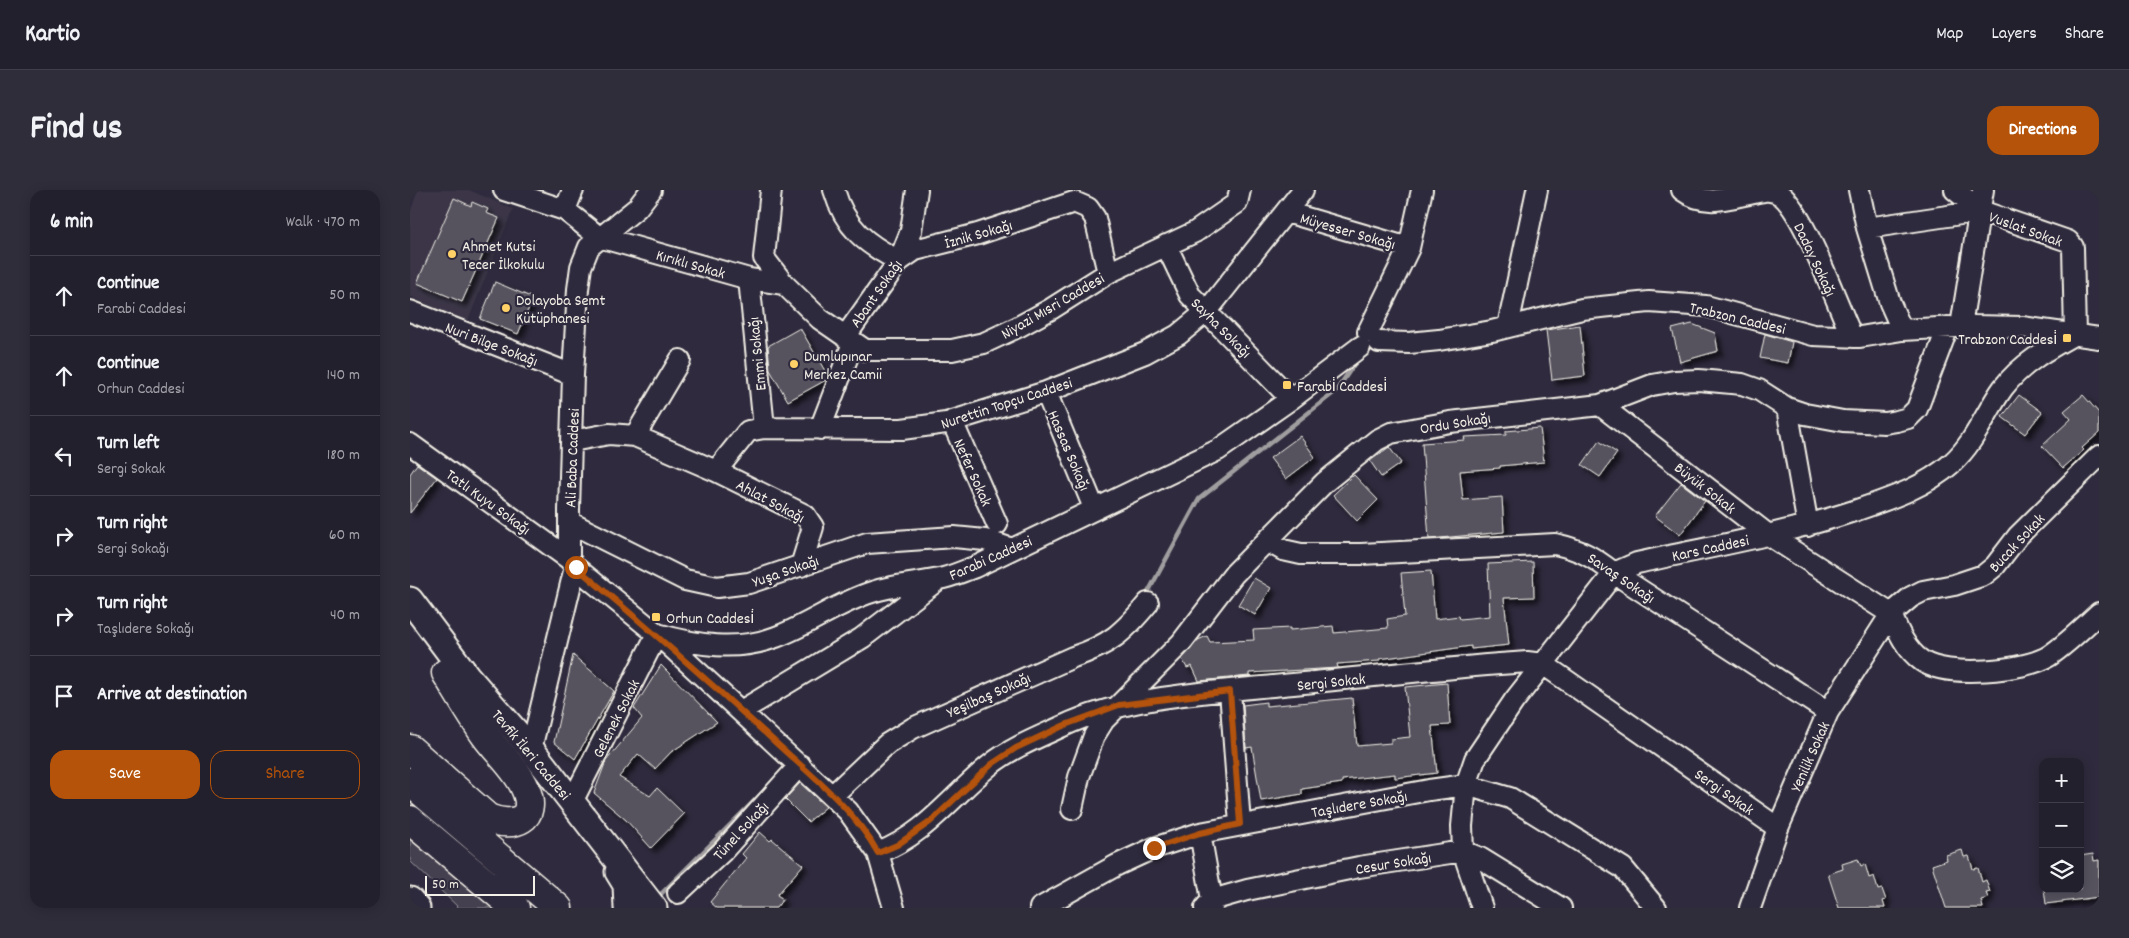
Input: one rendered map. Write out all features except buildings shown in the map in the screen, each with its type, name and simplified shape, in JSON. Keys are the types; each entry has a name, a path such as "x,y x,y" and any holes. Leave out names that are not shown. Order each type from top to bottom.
{"highway":[{"path":"410,750 488,818 500,823 513,824 522,819 527,810 528,797 524,786 485,735 446,673"},
{"path":"410,782 558,908"},
{"path":"410,820 515,908"}],"main road":[{"name":"Tevfik İleri Caddesi","path":"410,600 468,676 530,749 654,908"},
{"path":"410,626 446,673 551,790 613,863 626,885 627,908"},
{"path":"410,900 417,908"}],"street":[{"path":"504,190 565,210 599,237"},
{"path":"565,210 574,190"},
{"name":"Ali Baba Caddesi","path":"530,749 572,563 569,522 573,375 581,268 589,247 637,208 651,190"},
{"name":"Niyazi Mısri Caddesi","path":"771,190 764,258 784,284 820,319 864,350 914,352 952,350 984,343 1051,309 1108,273 1195,232 1236,203 1240,190"},
{"path":"834,190 852,230 878,250 900,261"},
{"name":"Abant Sokağı","path":"820,428 849,340 900,261 911,231 918,190"},
{"name":"Nurettin Topçu Caddesi","path":"716,471 748,431 764,428 902,429 952,421 1046,392 1145,353 1178,335 1207,311 1303,190"},
{"name":"Farabi Caddesi","path":"572,563 657,634 685,642 721,646 757,643 777,637 846,601 874,591 941,579 975,567 1094,508 1218,450 1292,399 1369,340 1409,248 1422,190"},
{"path":"1508,326 1536,190"},
{"name":"Daday Sokağı","path":"1682,190 1709,201 1736,198 1765,191 1773,191 1782,196 1806,234 1852,337"},
{"path":"1859,190 1867,228 1890,303 1902,330"},
{"path":"1955,190 1981,211"},
{"name":"Ordu Sokağı","path":"1072,809 1079,777 1094,736 1104,720 1181,643 1234,574 1325,482 1377,440 1391,433 1450,422 1600,405 1652,385 1674,381 1699,380 1742,384 1759,390 1787,408 1805,414 1842,421 1885,423 1908,418 1917,409 1955,327 1981,211 1983,190"},
{"name":"İznik Sokağı","path":"900,261 915,250 978,234 1074,202 1088,208 1095,218 1108,273"},
{"path":"1867,228 1981,211"},
{"name":"Vuslat Sokak","path":"1981,211 2068,241 2073,246 2076,334"},
{"name":"Müyesser Sokağı","path":"1286,212 1409,248"},
{"name":"Kırıklı Sokak","path":"599,237 749,279 784,284"},
{"name":"Sayha Sokağı","path":"1166,245 1190,295 1292,399"},
{"name":"Emmi Sokağı","path":"749,279 764,428"},
{"name":"Trabzon Caddesi","path":"1369,340 1408,344 1439,340 1582,309 1648,302 1706,306 1813,335 1852,337 1902,330 1955,327 2022,327 2099,338"},
{"name":"Nuri Bilge Sokağı","path":"410,311 573,375"},
{"name":"Kars Caddesi","path":"1474,908 1468,882 1462,817 1466,785 1476,759 1501,720 1614,573 1637,562 1808,526 1898,497 1939,474 1966,449 2002,390 2013,376 2043,352 2076,334"},
{"path":"635,436 680,360"},
{"name":"Hassas Sokağı","path":"1046,392 1094,508"},
{"name":"Büyük Sokak","path":"1600,405 1767,534 1891,614"},
{"path":"1787,408 1808,526"},
{"name":"Nefer Sokak","path":"952,421 997,524"},
{"path":"572,441 609,434 635,436 716,471"},
{"name":"Tatlı Kuyu Sokağı","path":"410,444 572,563"},
{"name":"Bucak Sokak","path":"1891,614 1911,597 1923,591 1954,585 1984,575 1995,566 2018,536 2099,456"},
{"name":"Ahlat Sokağı","path":"716,471 805,516 811,521 813,527 801,566"},
{"name":"Yuşa Sokağı","path":"569,522 685,580 717,587 749,583 867,543 902,539 954,537 985,540 1012,549"},
{"name":"Savaş Sokağı","path":"1267,541 1283,550 1301,554 1390,552 1555,544 1577,549 1590,555 1614,573 1828,712"},
{"path":"741,711 862,638 926,588 941,579"},
{"name":"Yeşilbaş Sokağı","path":"833,796 886,744 913,728 1073,657 1098,649 1127,628 1148,603"},
{"path":"1891,614 1898,633 1913,653 1923,662 1948,671 2012,669 2032,664 2049,656 2099,613"},
{"name":"Yenilik Sokak","path":"1750,908 1778,828 1828,712 1891,614"},
{"path":"657,634 833,796 862,827 878,853 894,908"},
{"name":"Gelenek Sokak","path":"572,802 657,634"},
{"name":"Sergi Sokak","path":"878,853 897,845 930,822 992,764 1016,748 1065,725 1119,705 1230,691 1527,662 1543,664 1778,828"},
{"path":"1230,691 1240,824"},
{"name":"Tünel Sokağı","path":"678,893 722,852 800,765"},
{"name":"Taşlıdere Sokağı","path":"1040,908 1117,865 1154,848 1200,833 1240,824 1466,785 1510,798 1623,868 1656,908"},
{"path":"1200,833 1210,905"},
{"path":"1465,858 1480,858 1560,908"},
{"name":"Kars Caddesi","path":"1465,858 1475,881 1482,908"},
{"name":"Cesur Sokağı","path":"1210,905 1247,890 1331,873 1465,858"}],"shaded area":[{"name":"Ahmet Kutsi Tecer İlkokulu","path":"418,190 469,190 513,209 467,323 410,296 410,213"},
{"path":"410,830 503,908 459,908 410,861"}],"waterway":[{"path":"1146,596 1199,499 1336,391 1355,363"},
{"path":"660,895 762,793"}],"place":[{"name":"Ahmet Kutsi Tecer İlkokulu","path":"452,254"},
{"name":"Dolayoba Semt Kütüphanesi","path":"506,308"},
{"name":"Trabzon Caddesi̇","path":"2067,338"},
{"name":"Dumlupınar Merkez Camii","path":"794,364"},
{"name":"Farabi̇ Caddesi̇","path":"1287,385"},
{"name":"Orhun Caddesi̇","path":"656,617"}],"route":[{"path":"576,567 657,634 848,810 862,827 878,853 897,845 930,822 992,764 1016,748 1065,725 1100,710 1119,705 1230,691 1240,824 1200,833 1154,848"}]}
